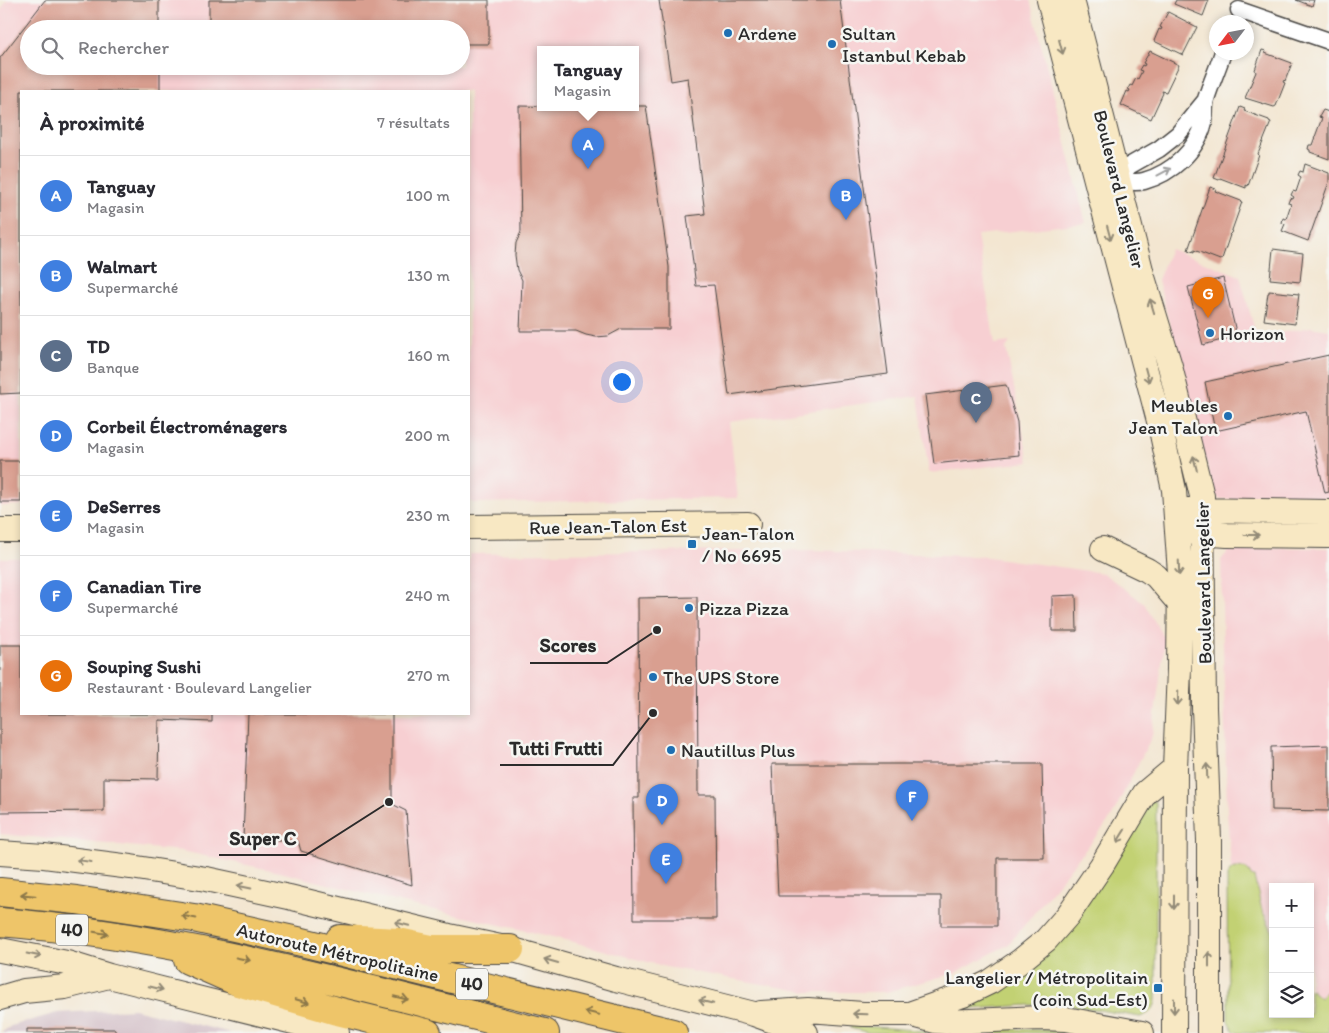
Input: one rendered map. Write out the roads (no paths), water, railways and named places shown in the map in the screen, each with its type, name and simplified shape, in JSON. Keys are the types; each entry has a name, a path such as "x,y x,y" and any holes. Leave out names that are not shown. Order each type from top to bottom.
{"highway":[{"name":"Autoroute Métropolitaine","path":"0,892 76,900 194,918 673,1033"},
{"name":"Autoroute Métropolitaine","path":"0,922 143,940 244,960 545,1033"},
{"path":"271,935 398,942 431,949 510,949"},
{"path":"143,940 238,982 336,1011 427,1033"}],"main road":[{"name":"Boulevard Langelier","path":"1049,0 1107,183 1142,274 1170,366 1200,486 1203,522 1204,708 1209,840 1209,1033"},
{"name":"Boulevard Langelier","path":"1072,0 1107,183 1166,451 1177,521 1180,604 1174,768 1174,1033"},
{"path":"1177,521 1203,522 1329,512"},
{"path":"1203,522 1227,535 1329,536"},
{"name":"Rue Jean-Talon Est","path":"470,527 748,524"},
{"path":"0,530 20,530"},
{"path":"1103,549 1148,570 1156,576 1180,604"},
{"path":"909,1014 963,995 990,982 1046,940 1068,915 1097,873 1124,831 1145,793 1174,768"},
{"path":"0,853 82,861 206,880 289,896 449,936 510,949 616,979 754,1014 806,1033"},
{"path":"0,950 67,963 109,976 337,1033"},
{"path":"0,998 24,991 65,987 109,976"},
{"path":"754,1014 808,1010 863,1014 909,1014 935,1021 1066,1019 1142,1033"}],"street":[{"path":"1239,11 1329,41"},
{"path":"1107,183 1146,181 1169,170 1187,154 1196,143 1204,122 1205,101 1220,60"},
{"path":"1107,183 1129,166 1159,149 1178,134 1205,101"}],"place":[{"name":"Ardene","path":"728,33"},
{"name":"Sultan Istanbul Kebab","path":"832,44"},
{"name":"Tanguay","path":"588,169"},
{"name":"Walmart","path":"846,220"},
{"name":"Souping Sushi","path":"1208,318"},
{"name":"Horizon","path":"1210,333"},
{"name":"Meubles Jean Talon","path":"1228,416"},
{"name":"TD","path":"976,423"},
{"name":"Jean-Talon / No 6695","path":"692,544"},
{"name":"Pizza Pizza","path":"689,608"},
{"name":"Scores","path":"657,630"},
{"name":"The UPS Store","path":"653,677"},
{"name":"Tutti Frutti","path":"653,713"},
{"name":"Nautillus Plus","path":"671,750"},
{"name":"Super C","path":"389,802"},
{"name":"Canadian Tire","path":"912,821"},
{"name":"Corbeil Électroménagers","path":"662,825"},
{"name":"DeSerres","path":"666,884"},
{"name":"Langelier / Métropolitain (coin Sud-Est)","path":"1158,988"}]}
